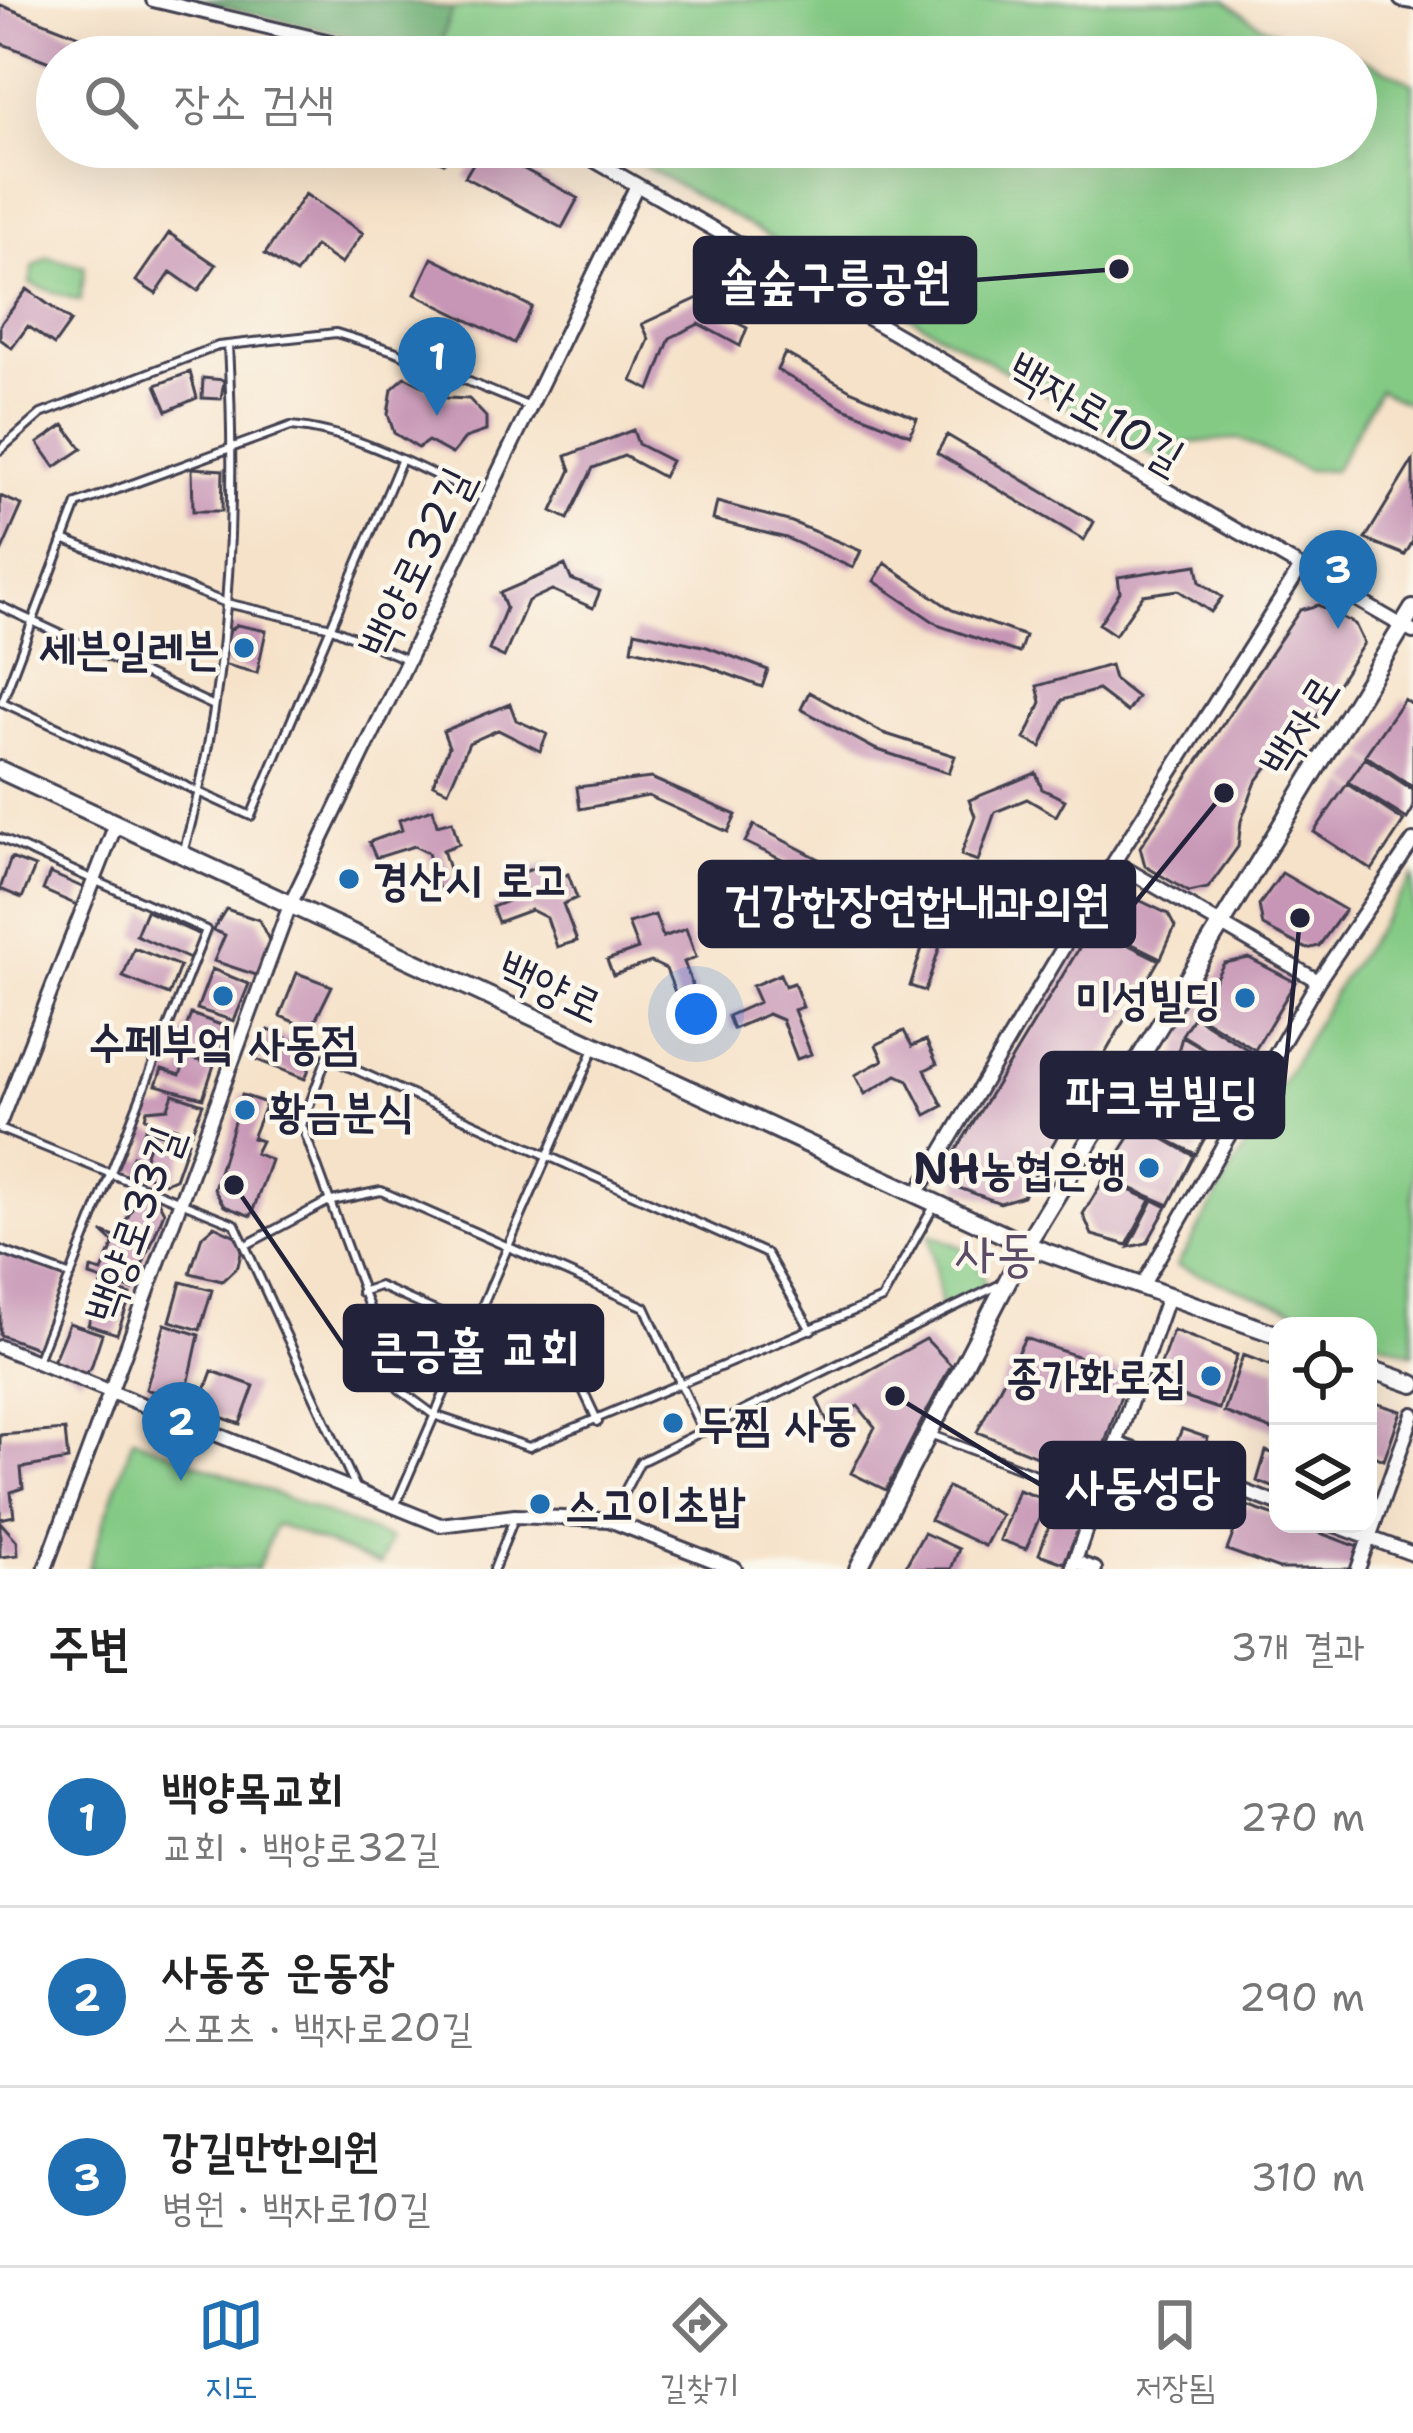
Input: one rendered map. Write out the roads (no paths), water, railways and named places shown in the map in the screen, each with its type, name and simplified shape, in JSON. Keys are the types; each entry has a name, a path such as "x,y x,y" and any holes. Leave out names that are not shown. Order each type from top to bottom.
{"street":[{"path":"153,0 305,36"},
{"path":"1401,0 1413,2"},
{"name":"백자로10길","path":"607,168 1408,629"},
{"name":"백양로32길","path":"290,904 637,185"},
{"path":"917,1194 1114,862 1300,569"},
{"name":"백자로","path":"858,1569 1026,1244 1219,923 1408,629 1413,609"},
{"name":"백양로","path":"0,770 1026,1244 1269,1332"},
{"path":"0,1126 116,824"},
{"path":"1142,1286 1318,981 1413,841"},
{"path":"1114,862 1318,981"},
{"name":"백양로33길","path":"45,1569 290,904"},
{"path":"1095,1569 1073,1565 1168,1296"},
{"path":"0,1347 440,1525 514,1516 609,1520 735,1569"},
{"path":"1377,1371 1413,1384"},
{"path":"1358,1569 1413,1414"},
{"path":"1116,1443 1269,1501"},
{"path":"1356,1533 1413,1554"}],"lane":[{"path":"0,450 41,414 228,345 336,333 394,350 530,407"},
{"path":"183,855 201,791 226,603 233,445 228,345"},
{"path":"401,461 327,626 251,816 2,702 76,504 292,426 329,430 401,461 485,499"},
{"path":"62,539 226,603 327,626 408,660"},
{"path":"0,606 212,705"},
{"path":"0,838 206,930 37,1361"},
{"path":"394,1508 595,1046"},
{"path":"811,1330 767,1254 546,1159 327,1057 302,1125 399,1388 434,1415 529,1447 598,1422 811,1330 882,1298 936,1203"},
{"path":"0,1126 235,1224 358,1494"},
{"path":"246,1245 327,1202 381,1191 645,1307 703,1432"},
{"path":"0,1250 71,1276"},
{"path":"609,1520 640,1462 1007,1280"},
{"path":"361,1292 379,1286 471,1331 575,1373 598,1422"},
{"path":"928,1434 1097,1497"},
{"path":"494,1569 514,1516"}],"place":[{"name":"솔숲구릉공원","path":"1119,269"},
{"name":"백양목교회","path":"437,416"},
{"name":"강길만한의원","path":"1338,629"},
{"name":"세븐일레븐","path":"244,648"},
{"name":"건강한장연합내과의원","path":"1224,793"},
{"name":"경산시 로고","path":"349,879"},
{"name":"파크뷰빌딩","path":"1300,918"},
{"name":"수페부엌 사동점","path":"223,996"},
{"name":"미성빌딩","path":"1245,998"},
{"name":"황금분식","path":"245,1110"},
{"name":"NH농협은행","path":"1149,1168"},
{"name":"큰긍휼 교회","path":"234,1185"},
{"name":"종가화로집","path":"1211,1376"},
{"name":"사동성당","path":"895,1396"},
{"name":"두찜 사동","path":"673,1423"},
{"name":"사동중 운동장","path":"181,1481"},
{"name":"스고이초밥","path":"540,1504"}],"district":[{"name":"사동","path":"996,1252"}]}
